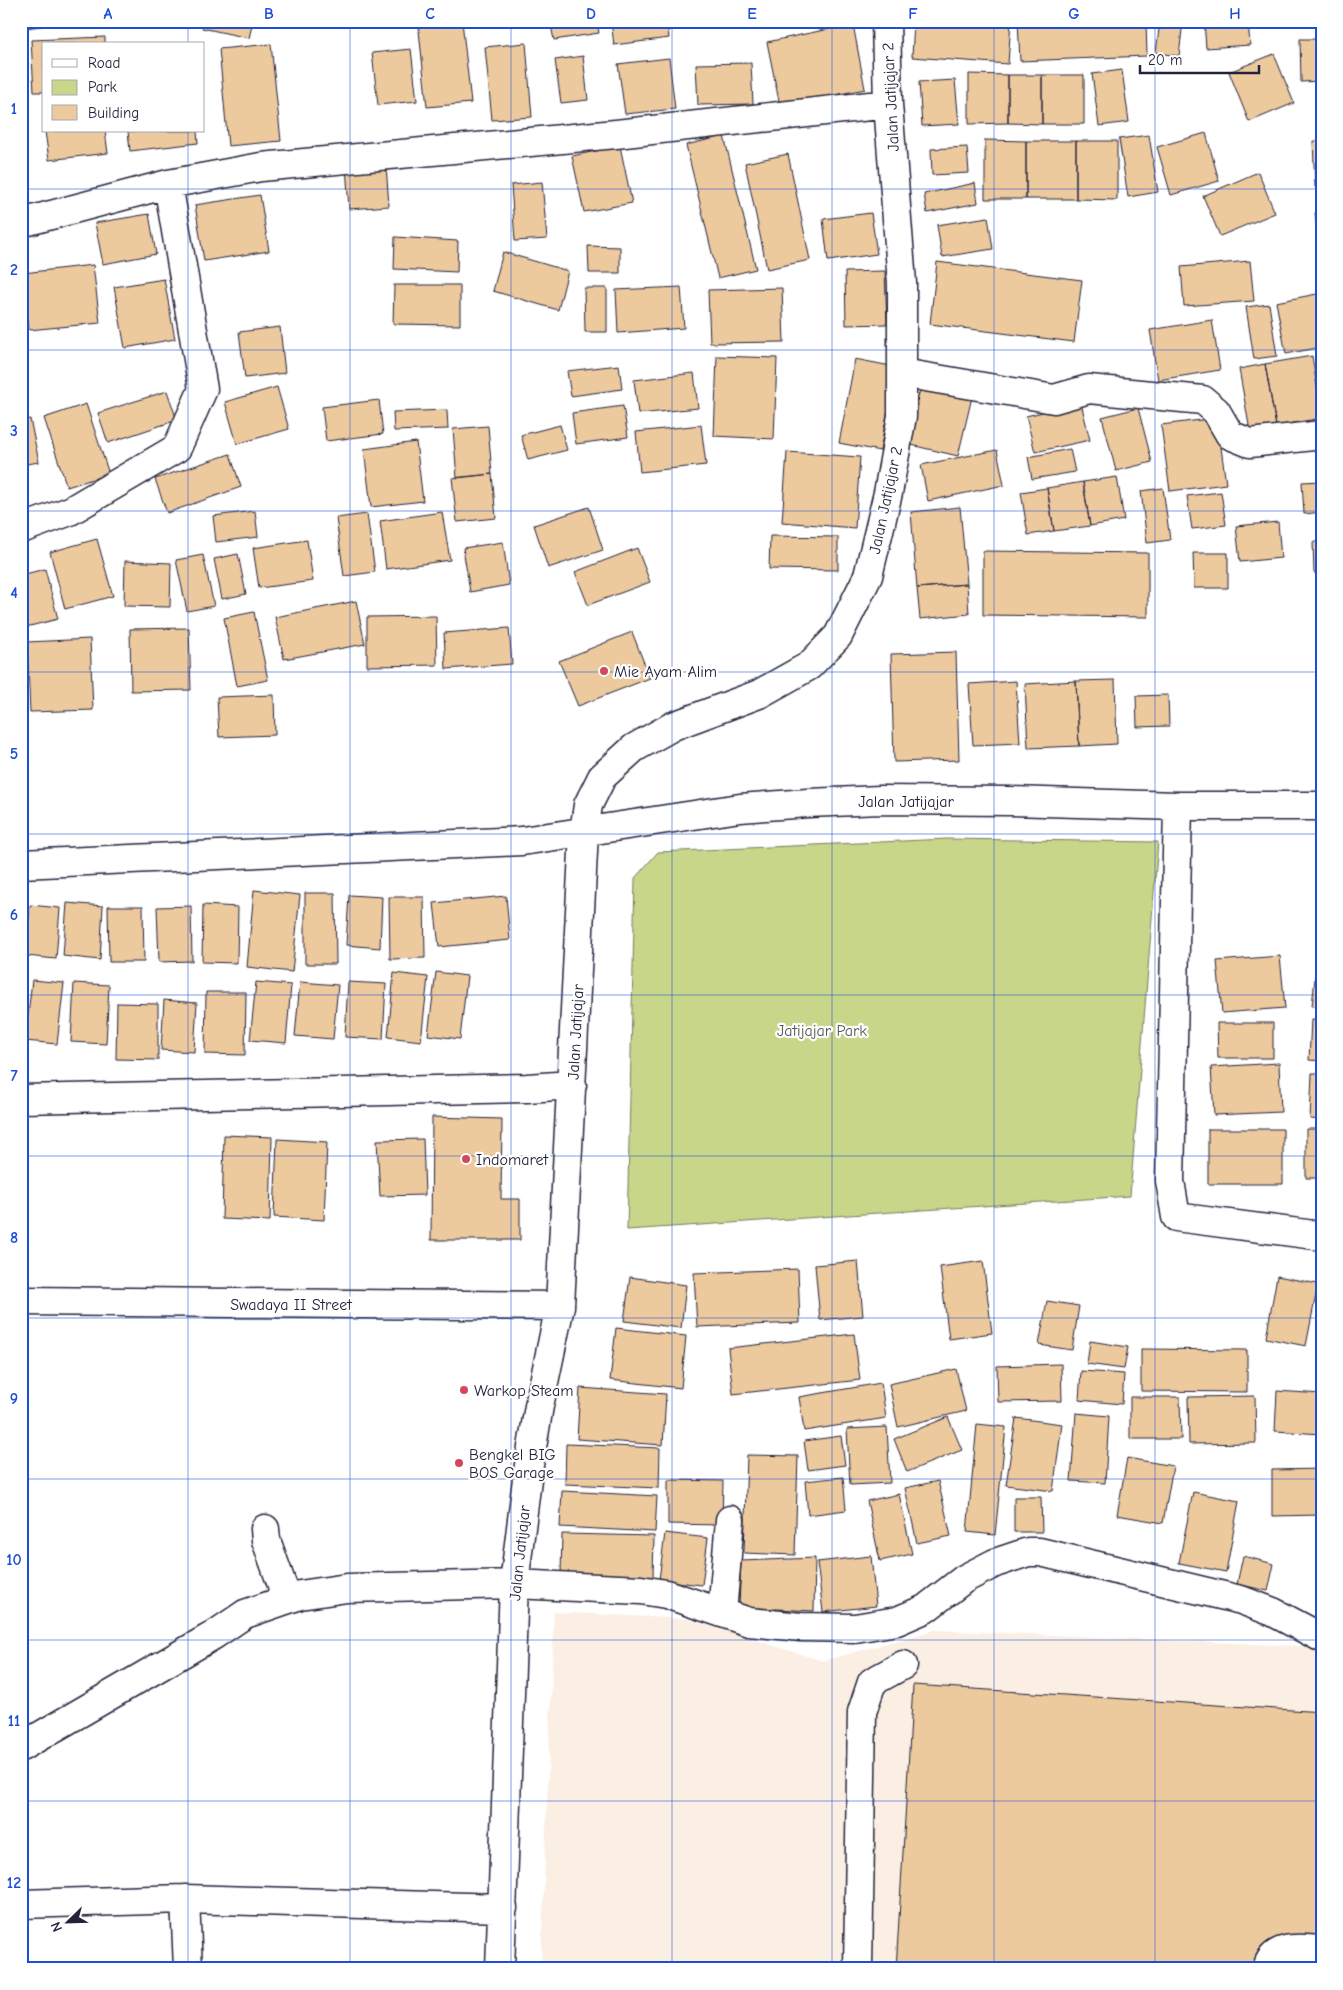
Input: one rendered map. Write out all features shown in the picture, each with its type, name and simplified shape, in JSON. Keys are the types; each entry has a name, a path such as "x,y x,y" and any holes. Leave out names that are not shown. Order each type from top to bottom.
{"street":[{"name":"Jalan Jatijajar 2","path":"584,832 588,805 602,776 634,748 673,726 759,694 809,666 838,636 868,576 888,493 902,416 902,282 888,104 886,21"},
{"path":"21,223 168,184 261,167 606,135 888,104"},
{"path":"21,529 70,511 178,448 203,389 168,184"},
{"path":"902,373 1054,399 1089,389 1203,400 1216,412 1230,435 1250,443 1322,435"},
{"name":"Jalan Jatijajar","path":"500,1969 514,1584 530,1462 560,1306 584,832 740,808 880,800 1011,801 1178,806 1322,806"},
{"path":"1178,806 1170,1181 1176,1217 1322,1236"},
{"path":"21,864 522,841 584,832"},
{"path":"21,1100 527,1088 572,1085"},
{"name":"Swadaya II Street","path":"21,1301 560,1306"},
{"path":"722,1613 730,1520"},
{"path":"265,1529 266,1540 287,1599"},
{"path":"21,1747 214,1635 245,1614 300,1595 347,1588 514,1584 641,1590 666,1594 750,1622 800,1627 854,1628 897,1621 924,1609 964,1579 995,1563 1028,1552 1040,1552 1241,1600 1273,1612 1322,1638"},
{"path":"858,1969 862,1712 872,1682 903,1665"},
{"path":"21,1904 185,1899 503,1908"},
{"path":"185,1899 188,1969"},
{"path":"1267,1969 1271,1958 1278,1952 1289,1948 1322,1950"}],"shaded area":[{"path":"554,1612 688,1619 823,1661 935,1630 1322,1647 1322,1969 541,1969"}],"green space":[{"name":"Jatijajar Park","path":"947,839 1158,842 1130,1196 627,1230 635,878 658,852"}],"building":[{"path":"26,21 74,21 27,28"},
{"path":"131,21 173,21 172,26"},
{"path":"204,21 253,21 249,38 202,28"},
{"path":"418,21 462,21 471,103 427,107"},
{"path":"550,21 597,21 599,33 554,40"},
{"path":"611,21 667,21 669,38 614,45"},
{"path":"914,21 1011,21 1008,64 912,57"},
{"path":"1018,21 1146,21 1147,56 1020,61"},
{"path":"1160,21 1183,21 1179,56 1156,53"},
{"path":"1204,21 1248,21 1250,45 1206,48"},
{"path":"853,24 865,89 780,106 767,42"},
{"path":"105,37 105,42 42,42 42,92 34,92 31,40"},
{"path":"1300,39 1322,39 1322,81 1301,82"},
{"path":"526,43 532,117 492,120 485,47"},
{"path":"271,44 281,141 228,146 219,49"},
{"path":"411,49 417,101 378,105 372,53"},
{"path":"1274,54 1294,103 1249,122 1229,72"},
{"path":"583,56 588,100 561,103 555,60"},
{"path":"669,58 675,109 625,114 618,64"},
{"path":"751,63 753,104 698,105 696,64"},
{"path":"1122,70 1129,122 1099,126 1092,74"},
{"path":"969,74 1008,75 1008,123 969,124"},
{"path":"1008,75 1042,75 1042,124 1008,123"},
{"path":"1042,75 1084,75 1084,124 1042,124"},
{"path":"955,80 959,124 922,126 919,82"},
{"path":"45,132 105,132 108,153 49,160"},
{"path":"128,132 197,132 198,143 130,151"},
{"path":"1206,133 1219,181 1171,195 1157,147"},
{"path":"1149,135 1158,192 1128,197 1119,139"},
{"path":"724,136 756,269 718,278 686,145"},
{"path":"985,140 1026,141 1026,199 985,199"},
{"path":"1322,140 1322,187 1315,187 1313,141"},
{"path":"1026,141 1076,141 1076,199 1026,199"},
{"path":"1076,141 1117,141 1117,200 1076,199"},
{"path":"620,146 632,203 584,212 572,156"},
{"path":"967,147 969,173 932,175 931,149"},
{"path":"788,154 810,260 767,269 745,163"},
{"path":"386,165 389,206 349,209 346,167"},
{"path":"1258,172 1275,213 1220,236 1203,196"},
{"path":"542,182 547,239 515,241 511,185"},
{"path":"975,183 978,203 927,213 924,194"},
{"path":"260,195 269,251 204,261 195,205"},
{"path":"1322,212 1322,247 1319,247 1315,213"},
{"path":"871,213 877,254 828,261 823,219"},
{"path":"149,214 156,254 103,264 95,223"},
{"path":"988,217 993,249 942,257 937,225"},
{"path":"395,237 458,241 457,272 394,269"},
{"path":"588,246 620,247 620,273 589,273"},
{"path":"503,252 568,271 558,310 493,291"},
{"path":"1250,261 1254,301 1184,306 1181,267"},
{"path":"937,262 1082,280 1074,342 930,324"},
{"path":"93,265 100,323 29,330 23,273"},
{"path":"885,271 887,324 846,325 845,272"},
{"path":"164,279 175,339 125,348 114,287"},
{"path":"394,285 460,285 460,325 393,324"},
{"path":"681,287 684,328 618,333 616,290"},
{"path":"584,288 607,288 607,332 585,332"},
{"path":"782,288 784,342 710,343 708,290"},
{"path":"1322,293 1322,347 1286,354 1276,302"},
{"path":"1269,304 1277,356 1254,359 1246,307"},
{"path":"1212,320 1220,370 1158,380 1150,330"},
{"path":"280,327 285,373 245,378 239,332"},
{"path":"717,356 777,358 774,439 714,436"},
{"path":"1312,356 1322,418 1276,426 1265,364"},
{"path":"855,359 896,367 880,451 839,443"},
{"path":"1265,364 1276,426 1250,431 1239,369"},
{"path":"619,365 622,389 571,396 567,371"},
{"path":"694,373 698,408 638,414 634,380"},
{"path":"21,378 27,398 21,400"},
{"path":"921,385 972,397 958,456 907,444"},
{"path":"277,387 289,429 237,444 225,402"},
{"path":"167,391 177,420 108,443 98,413"},
{"path":"379,400 383,434 326,441 322,407"},
{"path":"1081,403 1090,440 1035,452 1026,416"},
{"path":"86,404 109,474 67,487 44,418"},
{"path":"623,406 628,437 576,444 572,413"},
{"path":"1138,408 1152,462 1116,471 1102,417"},
{"path":"447,410 448,429 394,431 393,412"},
{"path":"1217,418 1226,484 1170,491 1161,425"},
{"path":"30,419 39,462 21,465 21,421"},
{"path":"560,425 567,450 528,460 521,435"},
{"path":"701,425 706,465 640,472 636,432"},
{"path":"488,426 492,474 457,478 453,429"},
{"path":"416,442 423,501 371,507 364,449"},
{"path":"1070,449 1075,472 1032,479 1028,457"},
{"path":"997,450 1004,485 928,501 921,465"},
{"path":"787,452 860,457 855,528 782,522"},
{"path":"230,454 241,487 167,513 155,479"},
{"path":"492,474 496,518 457,522 452,478"},
{"path":"1117,477 1124,520 1090,526 1083,482"},
{"path":"1322,481 1322,512 1304,514 1302,482"},
{"path":"1083,482 1090,526 1054,531 1047,488"},
{"path":"1047,488 1054,531 1028,535 1021,492"},
{"path":"1163,488 1170,540 1147,543 1141,491"},
{"path":"1221,492 1226,525 1192,529 1187,496"},
{"path":"589,507 603,550 548,568 534,525"},
{"path":"960,507 967,584 917,588 911,512"},
{"path":"255,511 258,537 216,542 213,516"},
{"path":"442,512 450,560 386,569 380,521"},
{"path":"367,514 375,572 344,576 336,518"},
{"path":"1278,522 1281,558 1240,562 1236,526"},
{"path":"770,536 838,537 838,570 769,569"},
{"path":"97,539 113,596 65,609 50,552"},
{"path":"307,540 313,581 259,588 253,548"},
{"path":"503,542 509,585 470,592 463,548"},
{"path":"1313,542 1322,542 1322,573 1314,573"},
{"path":"637,548 650,582 588,605 575,572"},
{"path":"983,551 1148,553 1148,617 983,615"},
{"path":"1193,553 1228,553 1228,588 1194,588"},
{"path":"238,554 246,594 222,599 214,559"},
{"path":"203,555 214,606 187,611 176,560"},
{"path":"125,561 171,563 170,607 124,606"},
{"path":"45,569 58,619 22,628 21,575"},
{"path":"967,584 969,614 920,619 917,588"},
{"path":"356,601 365,644 284,659 275,617"},
{"path":"254,612 268,680 237,686 224,618"},
{"path":"436,616 437,665 367,666 367,617"},
{"path":"189,628 191,690 131,691 130,629"},
{"path":"509,628 512,664 446,669 444,633"},
{"path":"632,632 650,678 578,706 559,661"},
{"path":"90,639 93,710 30,712 27,642"},
{"path":"956,652 959,760 894,762 891,654"},
{"path":"1115,680 1117,744 1079,746 1076,681"},
{"path":"1016,681 1020,743 973,745 969,684"},
{"path":"1076,681 1079,746 1028,748 1025,684"},
{"path":"274,695 275,735 219,737 217,697"},
{"path":"1168,695 1169,726 1137,727 1136,696"},
{"path":"254,890 300,895 292,972 247,967"},
{"path":"305,893 335,893 336,964 305,964"},
{"path":"349,895 382,897 380,948 346,945"},
{"path":"506,896 510,940 439,947 434,903"},
{"path":"389,897 424,897 425,958 390,959"},
{"path":"67,903 103,906 100,960 63,956"},
{"path":"30,905 60,908 56,959 26,956"},
{"path":"203,905 238,907 237,963 202,962"},
{"path":"108,906 143,906 144,962 109,962"},
{"path":"191,906 192,961 159,962 157,907"},
{"path":"1280,956 1285,1008 1222,1013 1217,961"},
{"path":"1317,959 1322,959 1322,1007 1312,1006"},
{"path":"436,972 467,976 460,1039 428,1035"},
{"path":"394,973 428,977 421,1041 388,1037"},
{"path":"32,980 64,983 57,1044 25,1041"},
{"path":"256,982 291,985 286,1043 250,1040"},
{"path":"300,982 338,985 333,1039 295,1036"},
{"path":"348,982 386,984 383,1039 345,1037"},
{"path":"74,983 109,985 106,1044 71,1042"},
{"path":"206,992 246,992 245,1055 205,1054"},
{"path":"164,1000 197,1003 194,1052 161,1050"},
{"path":"117,1003 158,1004 158,1060 116,1059"},
{"path":"1311,1019 1322,1019 1322,1061 1309,1060"},
{"path":"1217,1023 1273,1023 1273,1058 1218,1058"},
{"path":"1279,1063 1281,1112 1214,1115 1211,1067"},
{"path":"1312,1073 1322,1073 1322,1120 1310,1119"},
{"name":"Indomaret","path":"432,1117 502,1119 501,1199 520,1199 520,1240 431,1240"},
{"path":"1208,1129 1283,1129 1283,1184 1208,1184"},
{"path":"1306,1129 1322,1129 1322,1178 1306,1178"},
{"path":"224,1135 272,1137 270,1221 222,1219"},
{"path":"277,1139 327,1142 324,1220 274,1217"},
{"path":"423,1139 425,1195 380,1196 377,1140"},
{"path":"858,1261 863,1316 820,1320 815,1265"},
{"path":"983,1261 992,1333 949,1339 940,1267"},
{"path":"798,1269 800,1323 697,1327 694,1273"},
{"path":"1277,1276 1318,1284 1306,1346 1266,1338"},
{"path":"630,1277 686,1285 681,1328 624,1321"},
{"path":"1047,1301 1079,1306 1072,1350 1039,1345"},
{"path":"616,1328 686,1336 681,1388 610,1380"},
{"path":"854,1334 860,1380 733,1394 728,1348"},
{"path":"1090,1341 1128,1347 1124,1369 1087,1364"},
{"path":"1141,1349 1247,1350 1247,1392 1141,1391"},
{"path":"1061,1364 1062,1401 998,1402 997,1366"},
{"path":"956,1369 966,1411 898,1427 889,1384"},
{"path":"1081,1371 1124,1374 1122,1404 1079,1400"},
{"path":"881,1383 886,1418 804,1431 799,1397"},
{"path":"580,1388 666,1394 663,1445 577,1439"},
{"path":"1277,1391 1322,1394 1322,1434 1275,1431"},
{"path":"1255,1396 1256,1443 1189,1444 1188,1397"},
{"path":"1130,1397 1180,1397 1181,1439 1130,1439"},
{"path":"1076,1413 1109,1416 1105,1483 1071,1481"},
{"path":"948,1417 962,1450 907,1472 894,1439"},
{"path":"1016,1418 1062,1424 1053,1491 1006,1485"},
{"path":"977,1424 1006,1427 995,1535 967,1532"},
{"path":"887,1427 890,1483 850,1485 847,1429"},
{"path":"841,1436 845,1465 808,1470 804,1441"},
{"path":"566,1444 660,1448 659,1488 565,1484"},
{"path":"747,1455 798,1456 795,1555 744,1553"},
{"path":"1127,1458 1173,1466 1163,1523 1117,1515"},
{"path":"1322,1469 1322,1515 1272,1516 1272,1470"},
{"path":"843,1477 846,1510 808,1515 805,1481"},
{"path":"668,1480 723,1481 722,1525 668,1524"},
{"path":"938,1481 951,1536 917,1543 905,1488"},
{"path":"562,1491 657,1496 655,1532 560,1527"},
{"path":"1193,1492 1239,1501 1226,1572 1179,1563"},
{"path":"899,1494 912,1554 880,1561 867,1501"},
{"path":"1014,1497 1041,1497 1042,1532 1014,1532"},
{"path":"665,1533 708,1538 702,1585 659,1580"},
{"path":"562,1534 654,1536 653,1577 561,1575"},
{"path":"871,1556 876,1606 823,1612 817,1562"},
{"path":"1243,1556 1274,1564 1268,1591 1237,1584"},
{"path":"815,1558 814,1611 739,1607 741,1561"},
{"path":"913,1685 1322,1712 1322,1969 896,1969"}],"place":[{"name":"Mie Ayam Alim","path":"604,671"},
{"name":"Indomaret","path":"466,1159"},
{"name":"Warkop Steam","path":"464,1390"},
{"name":"Bengkel BIG BOS Garage","path":"459,1463"}]}
